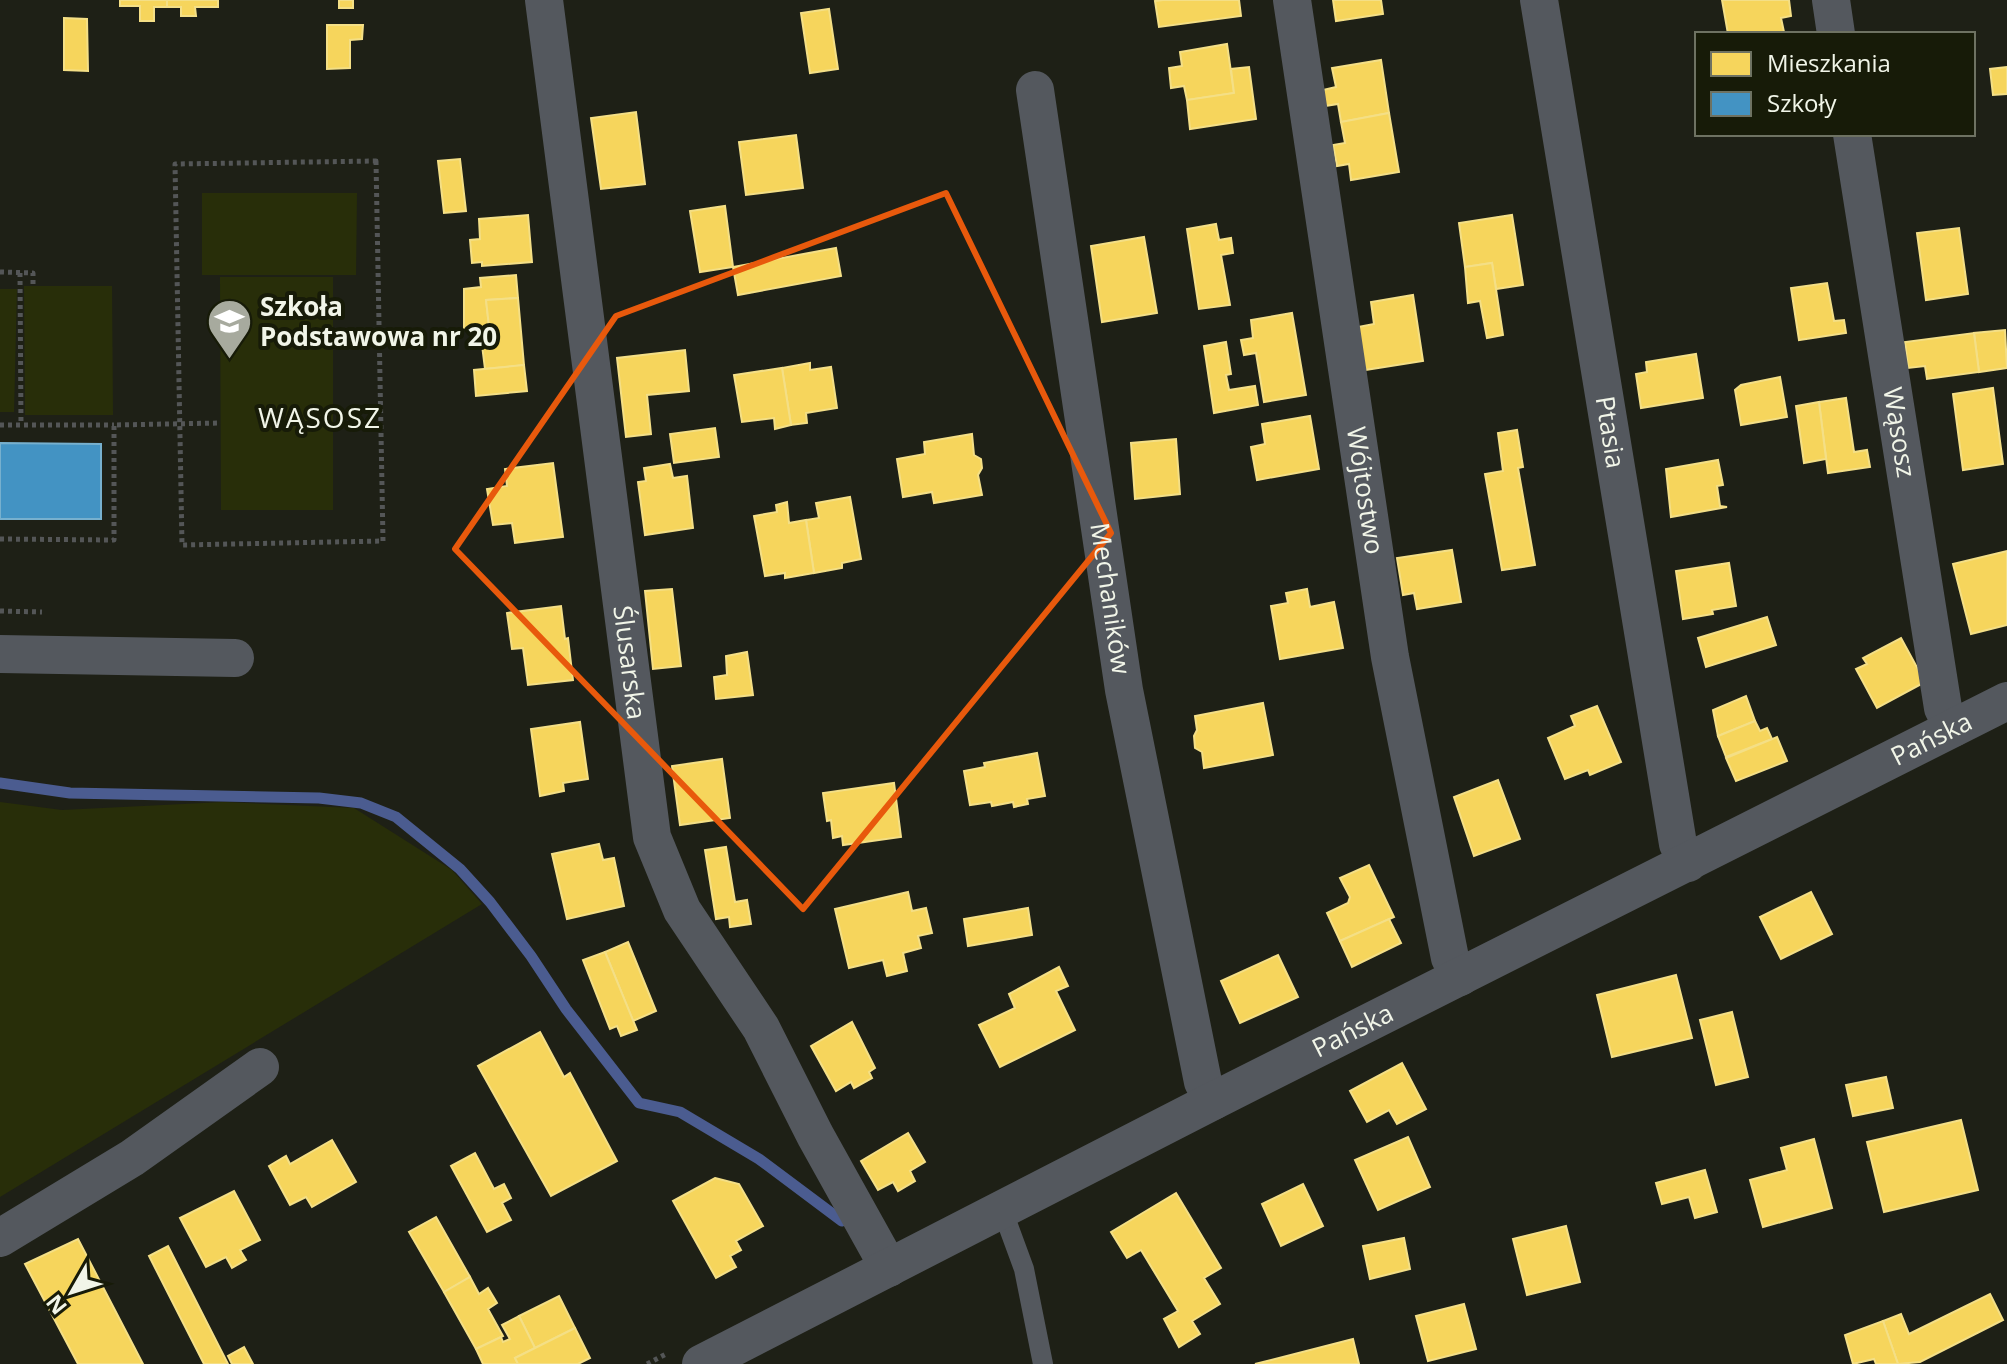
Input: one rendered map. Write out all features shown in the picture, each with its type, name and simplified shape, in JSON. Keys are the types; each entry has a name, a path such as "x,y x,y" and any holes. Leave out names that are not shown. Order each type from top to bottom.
{"street":[{"name":"Ślusarska","path":"544,0 652,837 682,910 761,1028 815,1135 889,1268"},
{"name":"Wójtostwo","path":"1292,0 1390,657 1450,958 1460,977"},
{"name":"Ptasia","path":"1539,0 1678,844 1688,863"},
{"path":"1831,0 1836,32"},
{"name":"Mechaników","path":"1035,90 1124,690 1203,1082 1213,1101"},
{"name":"Wąsosz","path":"1852,136 1943,708 1953,728"},
{"path":"0,654 235,658"},
{"name":"Pańska","path":"701,1364 1213,1101 2007,701"},
{"path":"0,1238 132,1158 260,1067"}],"lane":[{"path":"1002,1209 1024,1269 1043,1364"}],"path":[{"path":"376,161 383,541 182,545 179,424 175,164 376,161"},
{"path":"0,272 33,273 33,286"},
{"path":"20,273 21,425"},
{"path":"0,425 221,423"},
{"path":"0,539 114,540 114,425"},
{"path":"0,611 42,612"}],"highlighted area":[{"path":"946,193 1111,533 803,909 455,549 616,316"}],"green space":[{"path":"202,193 357,193 356,275 202,275"},
{"path":"220,277 333,277 333,510 221,510"},
{"path":"24,286 112,286 113,415 25,415"},
{"path":"0,289 17,289 14,412 0,412"},
{"path":"0,802 62,810 224,802 354,808 452,870 482,904 0,1197"}],"building: Mieszkania":[{"path":"120,0 167,0 167,7 154,7 154,21 140,21 140,6 120,6"},
{"path":"167,0 218,0 218,7 195,7 196,16 181,16 181,7 167,7"},
{"path":"339,0 353,0 353,8 339,8"},
{"path":"1239,0 1241,16 1159,27 1155,1"},
{"path":"1333,0 1381,0 1383,14 1336,21"},
{"path":"1722,0 1789,0 1791,16 1781,18 1784,32 1728,32"},
{"path":"829,9 838,69 810,73 801,13"},
{"path":"64,18 87,19 88,71 64,70"},
{"path":"327,25 363,25 362,39 350,40 350,68 327,69"},
{"path":"1227,44 1234,93 1187,100 1184,86 1171,88 1169,68 1182,66 1180,52"},
{"path":"1381,60 1389,113 1341,122 1338,104 1325,106 1323,90 1336,87 1332,68"},
{"path":"1249,67 1256,119 1190,129 1187,100 1234,93 1231,69"},
{"path":"2007,67 2007,94 1993,95 1990,69"},
{"path":"636,112 645,184 601,189 591,118"},
{"path":"1389,113 1399,172 1351,180 1349,164 1337,166 1333,145 1345,143 1341,122"},
{"path":"796,135 803,188 746,195 739,142"},
{"path":"460,159 466,211 444,213 438,161"},
{"path":"725,206 733,267 700,272 690,211"},
{"path":"528,215 532,262 482,266 482,262 472,263 470,240 480,239 479,219"},
{"path":"1512,215 1523,285 1496,289 1492,263 1465,267 1459,223"},
{"path":"1216,224 1219,240 1231,238 1233,253 1221,255 1230,305 1199,309 1187,229"},
{"path":"1959,228 1968,294 1926,300 1917,233"},
{"path":"1144,237 1157,313 1102,322 1091,246"},
{"path":"836,248 841,276 738,295 733,267"},
{"path":"1492,263 1503,335 1487,338 1480,301 1468,303 1465,267"},
{"path":"516,275 518,298 486,300 489,326 464,328 464,289 481,287 480,278"},
{"path":"1827,283 1834,321 1844,320 1846,333 1799,340 1791,288"},
{"path":"1413,295 1423,361 1365,370 1358,327 1374,324 1371,302"},
{"path":"518,298 524,365 485,369 481,337 490,335 486,300"},
{"path":"1292,313 1306,395 1264,402 1256,353 1244,355 1241,340 1253,338 1251,320"},
{"path":"2005,330 2007,368 1979,372 1974,333"},
{"path":"1974,333 1979,372 1927,379 1925,366 1908,368 1905,342"},
{"path":"1226,342 1231,374 1226,375 1229,390 1255,386 1258,405 1214,413 1204,346"},
{"path":"685,350 689,391 647,395 651,434 626,437 617,358"},
{"path":"1696,354 1703,398 1641,408 1636,374 1647,372 1646,362"},
{"path":"810,363 810,370 831,367 837,408 806,413 807,423 791,425 782,368"},
{"path":"524,365 527,391 476,396 474,370"},
{"path":"782,368 791,425 775,429 774,418 742,422 734,375"},
{"path":"1780,377 1787,417 1741,425 1735,390 1741,385"},
{"path":"1993,388 2003,464 1963,470 1953,394"},
{"path":"1846,398 1854,452 1867,450 1870,467 1828,473 1819,402"},
{"path":"1819,402 1826,459 1804,463 1796,406"},
{"path":"1310,416 1319,469 1257,480 1251,447 1265,444 1262,424"},
{"path":"715,428 719,457 674,463 670,434"},
{"path":"1517,430 1523,467 1518,468 1535,565 1502,570 1485,474 1503,471 1498,433"},
{"path":"972,434 974,455 981,459 982,468 978,475 982,495 934,503 932,492 903,497 897,459 925,454 924,442"},
{"path":"1176,439 1180,494 1135,499 1131,443"},
{"path":"1718,460 1723,485 1717,486 1720,506 1727,507 1671,517 1666,469"},
{"path":"553,463 563,537 515,543 512,523 493,525 487,489 507,486 505,469"},
{"path":"670,464 673,478 687,476 693,528 645,535 638,482 646,481 644,468"},
{"path":"850,497 861,559 842,563 842,568 814,573 806,520 819,518 816,503"},
{"path":"787,502 789,523 806,520 814,573 785,578 785,573 765,576 754,516 777,512 776,505"},
{"path":"1452,550 1461,602 1417,609 1414,593 1403,595 1397,558"},
{"path":"2007,551 2007,625 1971,634 1953,564"},
{"path":"1729,563 1736,606 1683,619 1676,571"},
{"path":"672,589 681,666 653,669 645,591"},
{"path":"1307,589 1310,607 1334,602 1343,648 1280,659 1271,606 1288,603 1286,593"},
{"path":"561,606 573,680 528,685 523,648 512,649 507,613"},
{"path":"1767,617 1776,645 1706,667 1698,638"},
{"path":"1901,638 1925,682 1877,708 1856,669 1867,664 1863,658"},
{"path":"747,652 753,695 716,699 714,677 727,675 726,656"},
{"path":"1746,696 1755,721 1718,736 1713,710"},
{"path":"1263,703 1273,755 1204,768 1202,752 1195,748 1195,716"},
{"path":"1597,706 1621,762 1590,775 1588,770 1565,779 1548,738 1575,726 1571,716"},
{"path":"1755,721 1760,731 1767,728 1772,739 1726,757 1718,736"},
{"path":"580,722 588,779 563,783 564,791 540,796 531,729"},
{"path":"1777,737 1787,761 1736,781 1726,758"},
{"path":"1037,753 1045,796 1027,799 1028,804 1014,807 1013,802 992,806 991,802 970,805 964,771 985,767 984,763"},
{"path":"722,759 730,818 680,825 672,766"},
{"path":"1498,780 1520,839 1474,856 1454,797"},
{"path":"894,783 901,837 843,845 842,836 833,838 823,793"},
{"path":"599,844 603,860 614,858 624,906 567,919 552,854"},
{"path":"726,847 735,902 747,900 751,924 730,927 729,917 716,919 705,850"},
{"path":"1369,865 1394,917 1340,941 1327,913 1348,903 1350,897 1340,878"},
{"path":"908,892 912,911 926,908 932,933 918,936 921,948 903,953 907,971 887,976 883,960 849,968 835,909"},
{"path":"1811,892 1832,934 1781,959 1760,917"},
{"path":"1028,908 1032,935 968,946 964,919"},
{"path":"1389,919 1401,943 1352,967 1340,941"},
{"path":"628,942 656,1011 633,1021 605,952"},
{"path":"605,952 637,1030 621,1036 617,1026 610,1029 583,960"},
{"path":"1278,955 1298,997 1240,1023 1221,981"},
{"path":"1059,967 1068,986 1056,991 1075,1030 1000,1067 979,1025 1015,1008 1009,994"},
{"path":"1676,975 1692,1038 1612,1057 1597,995"},
{"path":"1732,1012 1748,1077 1716,1085 1700,1020"},
{"path":"852,1022 875,1068 869,1072 872,1078 854,1088 851,1082 836,1091 811,1046"},
{"path":"540,1032 564,1077 570,1073 617,1161 551,1196 478,1066"},
{"path":"1402,1063 1426,1109 1397,1124 1389,1110 1367,1122 1350,1091"},
{"path":"1886,1077 1893,1108 1853,1116 1846,1085"},
{"path":"1961,1120 1978,1190 1884,1212 1867,1142"},
{"path":"908,1133 925,1162 910,1171 915,1181 898,1191 893,1182 878,1190 861,1161"},
{"path":"1408,1137 1430,1187 1378,1210 1355,1160"},
{"path":"1814,1139 1832,1208 1763,1227 1750,1180 1787,1170 1781,1148"},
{"path":"332,1140 356,1182 312,1207 306,1197 290,1205 269,1166 286,1156 290,1164"},
{"path":"475,1153 494,1189 504,1184 511,1198 502,1203 511,1220 487,1232 451,1166"},
{"path":"1705,1170 1717,1212 1695,1218 1689,1197 1662,1204 1656,1183"},
{"path":"715,1178 739,1184 763,1226 736,1241 741,1250 730,1256 736,1267 716,1278 673,1201"},
{"path":"1303,1184 1323,1226 1281,1246 1262,1204"},
{"path":"234,1191 260,1240 240,1250 246,1260 232,1268 226,1257 206,1267 180,1218"},
{"path":"1176,1193 1221,1268 1204,1278 1220,1304 1192,1321 1200,1334 1179,1347 1164,1319 1178,1311 1141,1250 1127,1258 1111,1232"},
{"path":"436,1217 470,1277 444,1292 409,1232"},
{"path":"1566,1226 1580,1282 1527,1295 1513,1239"},
{"path":"1404,1238 1410,1269 1370,1279 1363,1246"},
{"path":"78,1239 143,1364 78,1364 25,1264"},
{"path":"168,1246 228,1364 204,1364 149,1256"},
{"path":"470,1277 479,1294 488,1288 497,1303 488,1309 503,1336 476,1349 444,1292"},
{"path":"1990,1294 2003,1320 1920,1362 1898,1364 1883,1321 1901,1314 1909,1334"},
{"path":"559,1296 575,1328 535,1348 519,1316"},
{"path":"1464,1304 1476,1349 1428,1361 1416,1316"},
{"path":"519,1316 535,1348 515,1358 518,1364 483,1364 476,1349 501,1337 503,1342 510,1339 502,1325"},
{"path":"1883,1321 1898,1364 1876,1364 1874,1359 1853,1364 1845,1335"},
{"path":"575,1328 590,1358 578,1364 518,1364 515,1358"},
{"path":"1353,1339 1359,1364 1255,1364"},
{"path":"244,1347 253,1364 232,1364 228,1356"}],"building: Szkoły":[{"path":"0,443 101,444 101,519 0,519"}],"waterway":[{"path":"0,783 70,793 319,798 361,803 396,817 460,869 490,902 566,1009 639,1103 680,1112 759,1159 842,1221"}],"place":[{"name":"Szkoła Podstawowa nr 20","path":"229,361"}],"district":[{"name":"WĄSOSZ","path":"320,418"}]}
